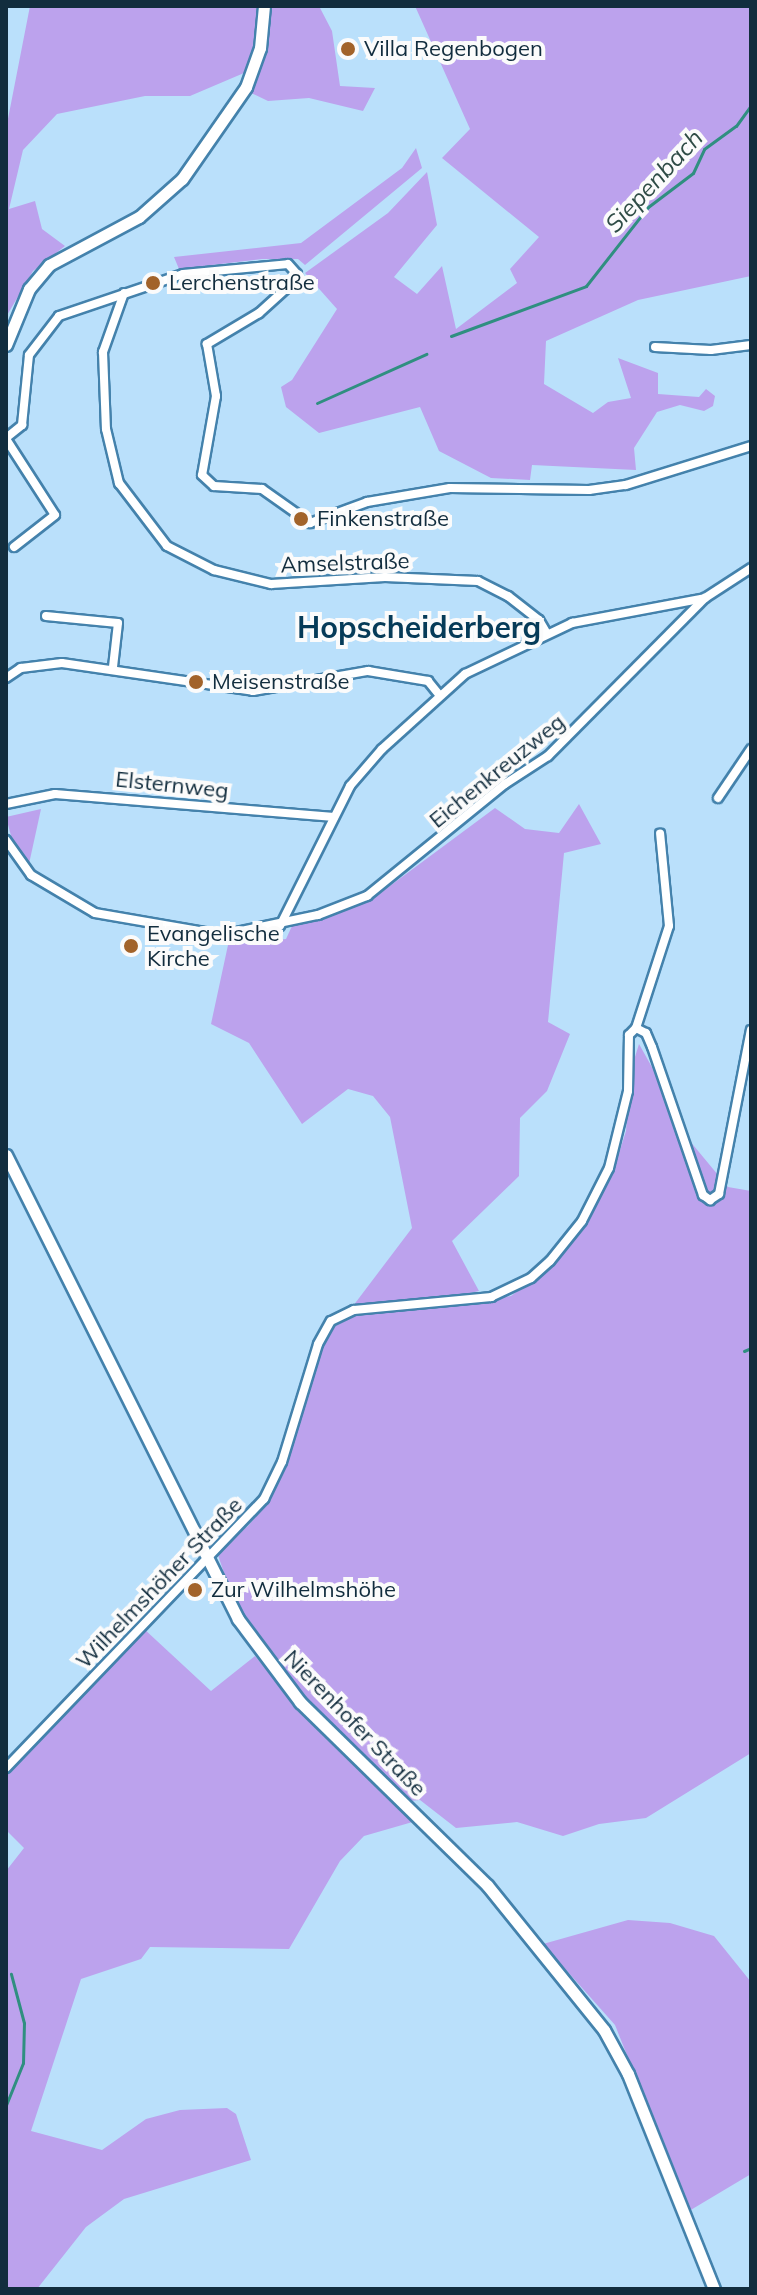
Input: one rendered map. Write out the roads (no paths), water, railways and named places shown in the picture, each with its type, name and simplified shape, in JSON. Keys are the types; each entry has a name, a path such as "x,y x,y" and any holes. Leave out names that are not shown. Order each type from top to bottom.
{"street":[{"path":"6,345 29,289 49,265 139,217 182,179 246,87 260,48 264,6"},
{"path":"14,547 55,515 6,438 22,425 27,363 41,334 70,310 224,268 288,264 297,274 259,313 207,344 216,396 202,475 214,486 262,489 301,519 318,522 367,502 450,488 589,490 626,485 751,446"},
{"name":"Amselstraße","path":"124,293 103,352 106,429 119,483 167,546 214,570 271,584 385,577 478,581 508,596 539,620 547,634"},
{"path":"655,347 711,350 751,345"},
{"path":"280,926 350,786 382,749 465,674 547,634 620,611 705,598 751,568"},
{"name":"Eichenkreuzweg","path":"6,840 31,875 95,913 198,934 280,926 367,896 441,841 505,784 548,756 705,598"},
{"path":"46,616 118,623 113,667"},
{"path":"6,678 42,663 113,667 253,691 368,671 404,674 428,681 440,696"},
{"path":"718,798 751,749"},
{"name":"Elsternweg","path":"6,804 55,794 282,814 325,812 334,817"},
{"name":"Wilhelmshöher Straße","path":"6,1768 208,1553 264,1499 282,1462 315,1352 331,1321 354,1310 491,1297 510,1291 550,1261 582,1221 621,1131 629,1035 636,1028 669,926 660,833"},
{"path":"636,1028 646,1033 703,1195 710,1200 719,1194 751,1030"},
{"name":"Nierenhofer Straße","path":"6,1155 242,1625 300,1702 487,1885 604,2030 628,2074 714,2289"}],"waterway":[{"name":"Siepenbach","path":"451,336 586,286 648,207 693,173 704,149 736,126 751,105"},
{"name":"Siepenbach","path":"317,403 426,354"},
{"path":"744,1351 751,1348"},
{"path":"6,2105 23,2063 24,2023 11,1974"}],"place":[{"name":"Villa Regenbogen","path":"348,49"},
{"name":"Lerchenstraße","path":"153,283"},
{"name":"Finkenstraße","path":"301,519"},
{"name":"Meisenstraße","path":"196,682"},
{"name":"Evangelische Kirche","path":"131,946"},
{"name":"Zur Wilhelmshöhe","path":"195,1590"}],"district":[{"name":"Hopscheiderberg","path":"419,627"}]}
